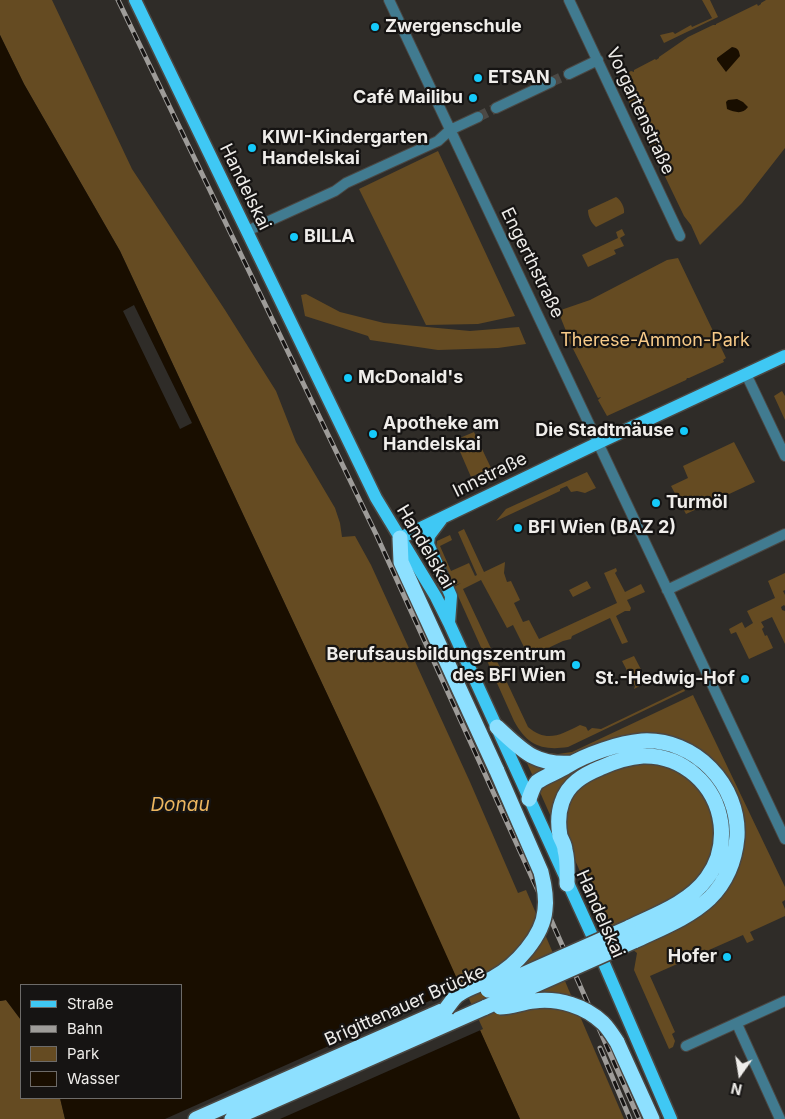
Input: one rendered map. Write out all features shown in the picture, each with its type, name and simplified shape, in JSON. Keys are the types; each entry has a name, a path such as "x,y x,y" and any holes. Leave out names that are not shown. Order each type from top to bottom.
{"highway":[{"path":"400,538 401,562 497,771 541,872 545,889 546,911 537,933 525,952 511,966 495,977 457,995 446,1009"},
{"path":"497,727 534,758 548,763 574,762"},
{"path":"529,799 537,783 574,762 618,745 643,741 658,742 686,750 700,759 723,783 731,798 737,831 736,846 730,868 719,887 700,907 684,916 631,934"},
{"path":"567,884 566,850 560,836 559,820 562,802 572,784 602,767 633,757 644,756 668,760 691,771 706,786 716,802 722,832 718,857 707,878 690,895 631,934"},
{"name":"Brigittenauer Brücke","path":"232,1119 486,1007 631,934"},
{"name":"Brigittenauer Brücke","path":"196,1119 446,1009 631,934"},
{"path":"486,1007 505,1007 524,1002 551,1001 577,1006 592,1014 604,1024 617,1042 652,1119"}],"main road":[{"name":"Handelskai","path":"136,0 376,498 436,596 449,623 590,931 671,1119"},
{"name":"Innstraße","path":"400,538 785,356"},
{"path":"446,516 432,530 428,544 451,596 449,623"}],"street":[{"name":"Engerthstraße","path":"389,0 785,839"},
{"name":"Vorgartenstraße","path":"569,0 680,236"},
{"path":"569,74 598,60"},
{"path":"496,108 551,82"},
{"path":"247,231 438,141 450,130 478,117"},
{"path":"746,374 785,456"},
{"path":"668,590 785,534"},
{"path":"686,1046 785,1001"},
{"path":"736,1024 780,1119"}],"green space":[{"path":"0,0 52,0 132,169 276,391 296,442 335,508 342,537 355,536 371,565 470,782 518,893 526,890 624,1119 520,1119 342,726 120,251 24,84 0,35"},
{"path":"702,0 710,0 718,17 664,43 660,35 673,32 675,34 691,25 692,27 712,18"},
{"path":"766,0 785,0 785,148 742,203 700,245 691,225 684,216 618,79 656,60 688,37 757,4 758,6"},
{"path":"438,151 515,316 478,324 426,325 359,189"},
{"path":"616,197 622,204 624,213 596,227 590,219 588,210"},
{"path":"622,229 625,235 620,238 624,246 614,250 616,254 588,267 582,255 618,238 616,232"},
{"name":"Therese-Ammon-Park","path":"678,258 726,358 723,360 724,362 607,416 598,400 601,397 598,398 567,337 558,311 590,300 667,260"},
{"path":"306,294 340,312 384,323 470,331 519,327 526,344 498,348 438,350 370,340 368,336 305,316 301,295"},
{"path":"782,391 785,396 785,420 774,396"},
{"path":"474,432 491,468 471,477 455,440"},
{"path":"734,442 755,482 686,514 671,486 688,478 683,466"},
{"path":"587,472 596,488 585,493 571,492 567,486 496,521 506,509"},
{"path":"464,529 484,572 505,562 504,573 507,582 511,581 520,600 514,603 523,622 529,620 539,639 617,603 604,573 616,568 617,571 615,573 625,592 641,584 645,592 627,600 631,608 630,611 625,611 616,616 628,642 622,644 610,618 572,636 571,639 527,658 523,653 526,651 513,625 507,628 481,580 463,589 528,727 541,735 548,736 566,732 580,725 586,727 588,731 592,728 601,729 684,689 685,691 568,747 543,747 530,741 524,736 514,721 454,587 461,583 453,586 436,548 437,541 450,535 452,540 440,546 451,571 469,563 475,576 477,575 458,532"},
{"path":"785,573 785,590 783,591 785,606 781,607 785,611 785,644 772,617 761,622 764,627 762,629 765,636 767,635 773,648 749,659 736,632 731,634 729,629 742,622 745,628 753,623 747,611 775,598 768,581"},
{"path":"587,581 591,588 573,597 569,590"},
{"path":"634,656 647,681 649,681 634,689 635,686 622,661"},
{"path":"693,695 785,887 785,900 782,902 785,916 750,932 754,940 747,943 743,935 650,976 675,1032 672,1034 675,1041 673,1047 669,1049 634,970 637,953 606,929 574,858 551,817 527,763 538,752 558,754 572,752"},
{"path":"6,1000 20,1019 20,1099 60,1099 65,1119 0,1119 0,1001"}],"water":[{"name":"Donau","path":"0,35 24,84 120,251 379,805 520,1119 65,1119 60,1099 182,1099 182,984 20,984 20,1019 6,1000 0,1001"},
{"path":"732,47 738,50 740,56 726,72 717,58"},
{"path":"737,99 748,107 746,110 736,112 727,109 726,102 728,100"}],"pier":[{"path":"134,305 192,423 180,429 123,311"},
{"path":"463,986 483,1029 280,1119 165,1119"}],"tunnel":[{"path":"551,82 569,74"},
{"path":"478,117 496,108"}],"railway":[{"path":"118,0 376,534 544,904 639,1119"},
{"path":"600,1048 630,1119"}],"place":[{"name":"Zwergenschule","path":"375,27"},
{"name":"ETSAN","path":"478,78"},
{"name":"Café Mailibu","path":"473,98"},
{"name":"KIWI-Kindergarten Handelskai","path":"252,148"},
{"name":"BILLA","path":"294,237"},
{"name":"McDonald's","path":"348,378"},
{"name":"Die Stadtmäuse","path":"684,431"},
{"name":"Apotheke am Handelskai","path":"373,434"},
{"name":"Turmöl","path":"656,503"},
{"name":"BFI Wien (BAZ 2)","path":"518,528"},
{"name":"Berufsausbildungszentrum des BFI Wien","path":"576,665"},
{"name":"St.-Hedwig-Hof","path":"745,679"},
{"name":"Hofer","path":"727,957"}]}
